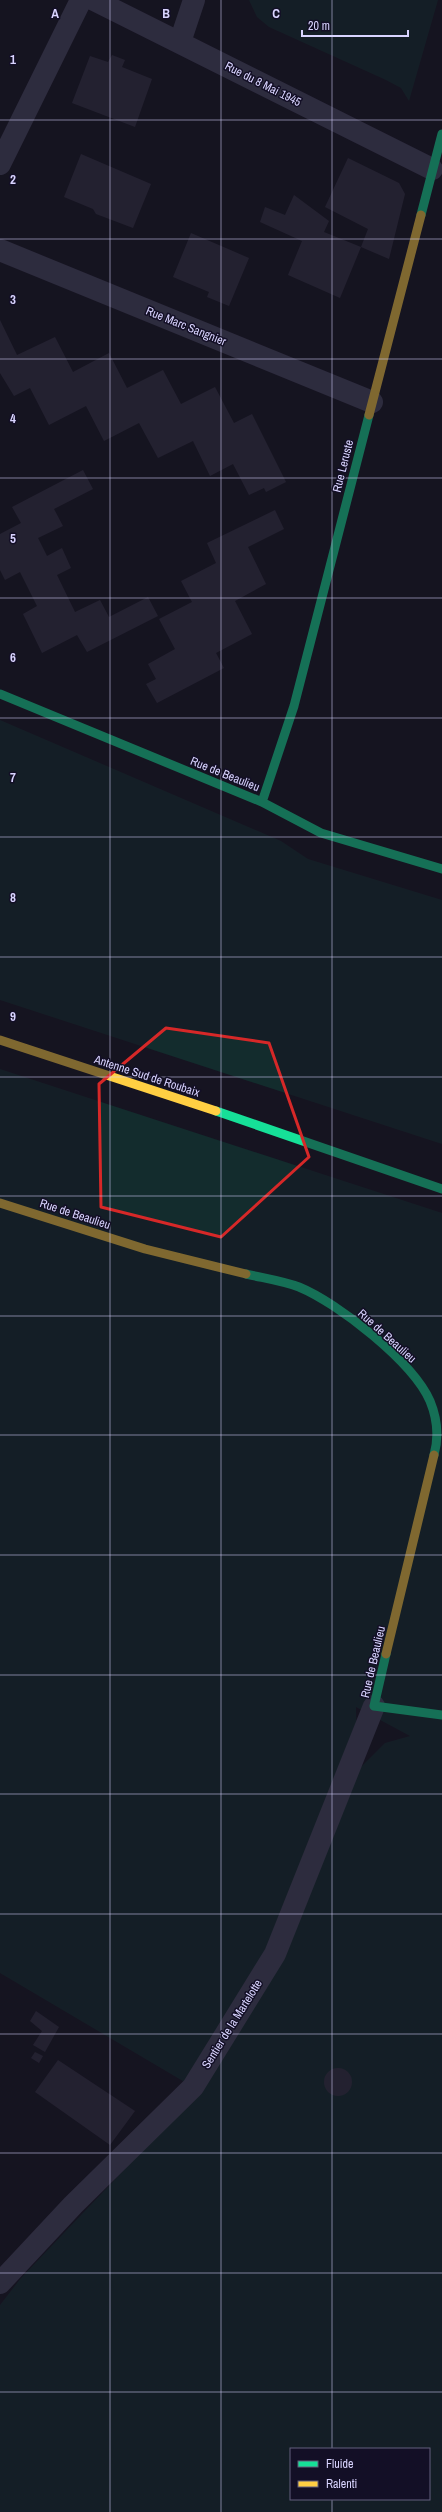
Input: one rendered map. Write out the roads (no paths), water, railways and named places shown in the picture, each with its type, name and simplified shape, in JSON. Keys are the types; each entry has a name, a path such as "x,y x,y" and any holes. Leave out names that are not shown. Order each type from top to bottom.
{"main road":[{"name":"Rue Leruste","path":"262,802 294,706 442,134"},
{"name":"Rue de Beaulieu","path":"0,694 262,802 321,833 442,869"},
{"name":"Antenne Sud de Roubaix","path":"0,1040 287,1135"},
{"path":"287,1135 442,1179"},
{"path":"287,1135 442,1190"},
{"name":"Rue de Beaulieu","path":"0,1203 145,1249 298,1287 323,1298 355,1321 396,1357 417,1379 430,1401 434,1414 437,1444 374,1706 442,1715"}],"street":[{"path":"0,164 81,0"},
{"name":"Rue du 8 Mai 1945","path":"94,0 432,169"},
{"path":"180,42 194,0"},
{"name":"Rue Marc Sangnier","path":"0,250 372,402"},
{"name":"Sentier de la Martelotte","path":"0,2283 73,2205 194,2087 275,1954 374,1706"}]}
